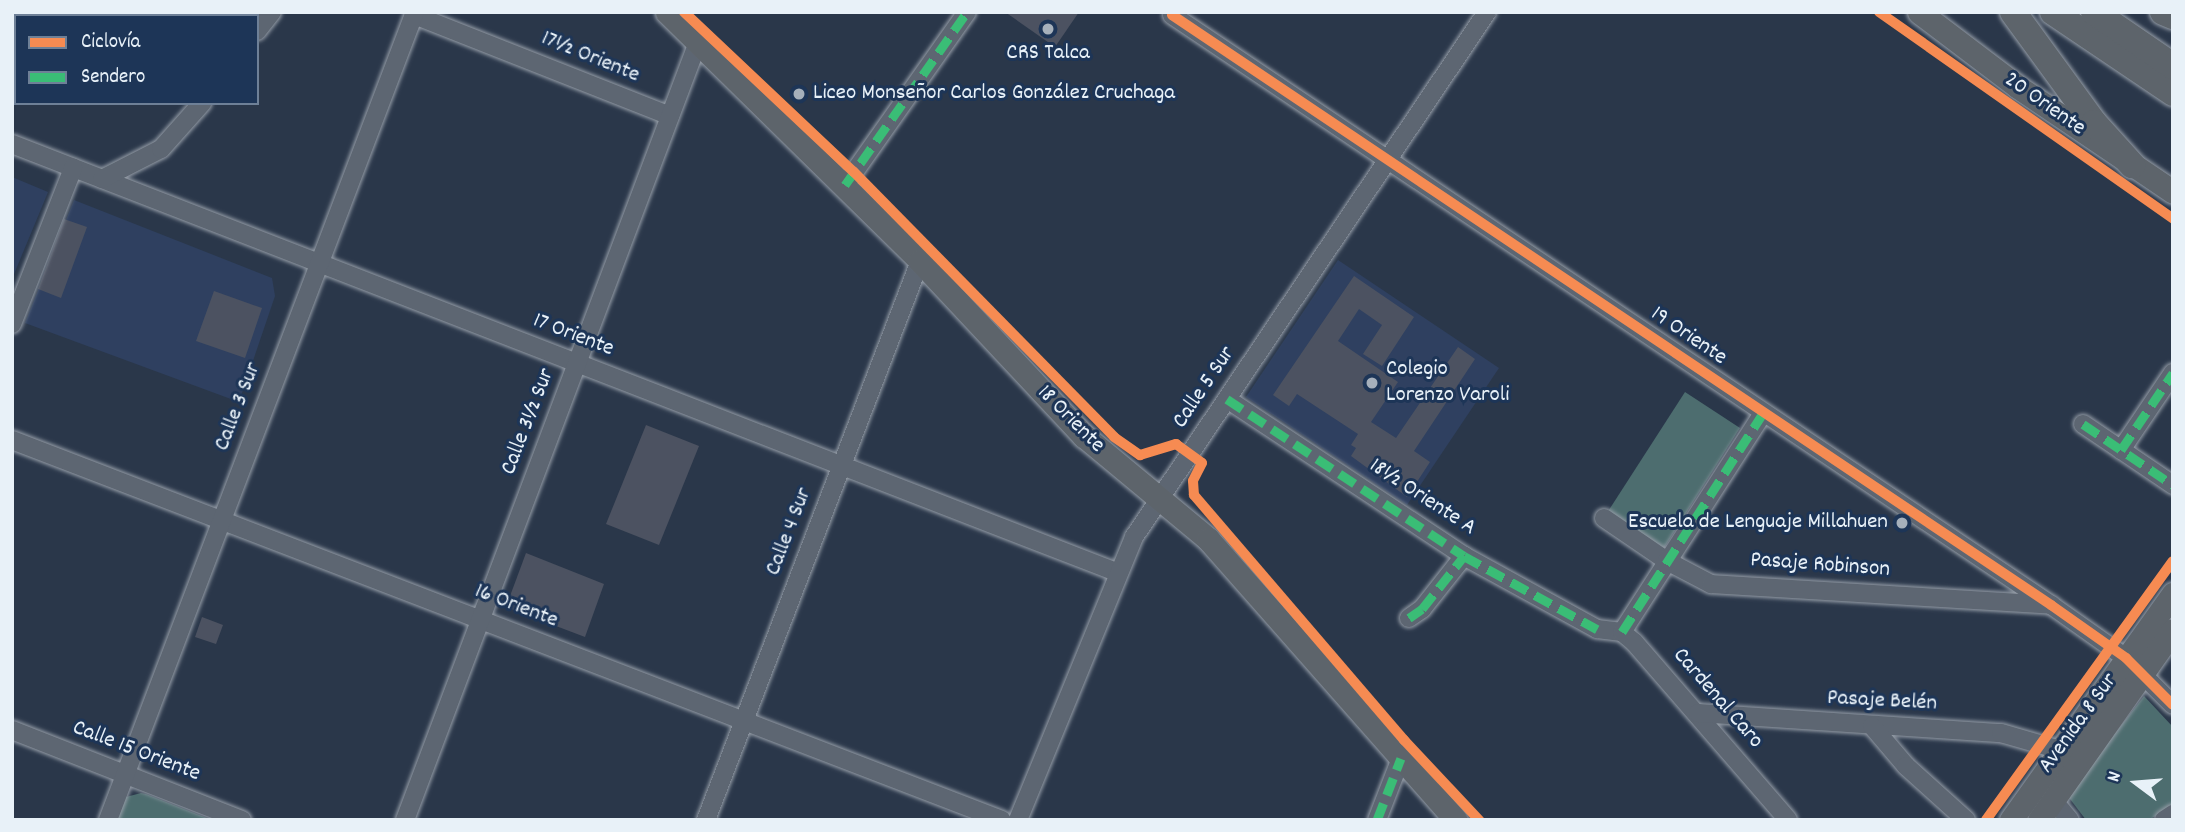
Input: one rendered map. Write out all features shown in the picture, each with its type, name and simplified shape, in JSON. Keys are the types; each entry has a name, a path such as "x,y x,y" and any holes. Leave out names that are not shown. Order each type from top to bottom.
{"highway":[{"path":"2013,12 2094,123 2132,165"},
{"path":"2053,12 2173,93"},
{"path":"2094,12 2173,65"},
{"path":"2164,12 2173,16"}],"main road":[{"name":"20 Oriente","path":"1919,12 2018,88 2173,192"},
{"name":"18 Oriente","path":"673,16 920,261 1084,436 1161,497 1208,539 1455,820"},
{"name":"Avenida 8 Sur","path":"2039,820 2134,666 2173,594"},
{"name":"Avenida 8 Sur","path":"2011,820 2060,750 2134,666 2173,630"}],"street":[{"path":"259,28 272,12"},
{"path":"845,185 967,12"},
{"name":"Calle 5 Sur","path":"1018,820 1116,572 1161,497 1487,12"},
{"name":"17½ Oriente","path":"415,13 670,116"},
{"name":"Calle 3 Sur","path":"108,820 415,13"},
{"name":"19 Oriente","path":"1172,15 2051,606 2134,666 2173,705"},
{"name":"Calle 3½ Sur","path":"405,820 698,42"},
{"path":"102,179 161,149 200,105"},
{"name":"17 Oriente","path":"12,144 1116,572"},
{"path":"12,324 73,168"},
{"name":"Calle 4 Sur","path":"706,820 920,261"},
{"path":"2121,450 2173,373"},
{"name":"18½ Oriente A","path":"1227,398 1464,556 1597,629 1622,632"},
{"path":"1622,632 1763,413"},
{"path":"2083,424 2173,485"},
{"name":"16 Oriente","path":"12,440 1002,820"},
{"name":"Pasaje Robinson","path":"1604,517 1667,561 1711,584 2051,606"},
{"path":"1409,618 1423,609 1464,556"},
{"name":"Cardenal Caro","path":"1622,632 1698,713 1788,820"},
{"name":"Pasaje Belén","path":"1698,713 2001,733 2060,750"},
{"path":"1872,726 1914,774 1966,820"},
{"name":"Calle 15 Oriente","path":"12,730 242,820"},
{"path":"1377,820 1401,758"},
{"path":"2053,800 2070,820"},
{"path":"2164,820 2173,814"}],"shaded area":[{"path":"134,12 258,12 257,14"},
{"path":"12,177 48,192 12,279"},
{"path":"74,200 272,278 275,296 239,402 25,323"},
{"name":"Colegio Lorenzo Varoli","path":"1338,260 1499,368 1407,505 1246,397"}],"green space":[{"path":"1685,392 1740,428 1662,551 1607,513"},
{"path":"2144,696 2173,727 2173,805 2149,820 2086,820 2067,795"},
{"path":"141,793 212,820 113,820 126,797"}],"building":[{"path":"164,12 189,12 188,14"},
{"name":"CRS Talca","path":"1005,12 1079,12 1055,47"},
{"path":"64,219 87,227 61,298 38,289"},
{"path":"1354,276 1414,317 1382,366 1363,354 1382,325 1359,309 1338,341 1398,382 1371,422 1396,438 1458,347 1475,359 1414,451 1430,462 1407,497 1351,456 1356,448 1351,445 1358,434 1297,394 1289,406 1273,395"},
{"path":"214,291 262,308 245,358 196,341"},
{"path":"646,425 699,446 659,545 606,524"},
{"path":"526,553 604,584 585,637 506,607"},
{"path":"202,617 223,625 216,644 195,637"}],"marked path":[{"path":"845,185 967,12"},
{"path":"2121,450 2173,373"},
{"path":"1227,399 1464,556 1597,629"},
{"path":"1622,632 1763,413"},
{"path":"2083,424 2173,485"},
{"path":"1409,618 1422,609 1464,556"},
{"path":"1377,820 1401,758"}],"cycle path":[{"path":"684,12 854,172 1114,437 1140,455 1176,444 1202,463 1193,481 1194,495 1404,740 1479,820"},
{"path":"1879,12 2173,219"},
{"path":"1172,15 2051,605 2126,658 2173,705"},
{"path":"1986,820 2173,561"}],"place":[{"name":"CRS Talca","path":"1048,29"},
{"name":"Liceo Monseñor Carlos González Cruchaga","path":"799,94"},
{"name":"Colegio Lorenzo Varoli","path":"1372,383"},
{"name":"Escuela de Lenguaje Millahuen","path":"1902,523"}]}
